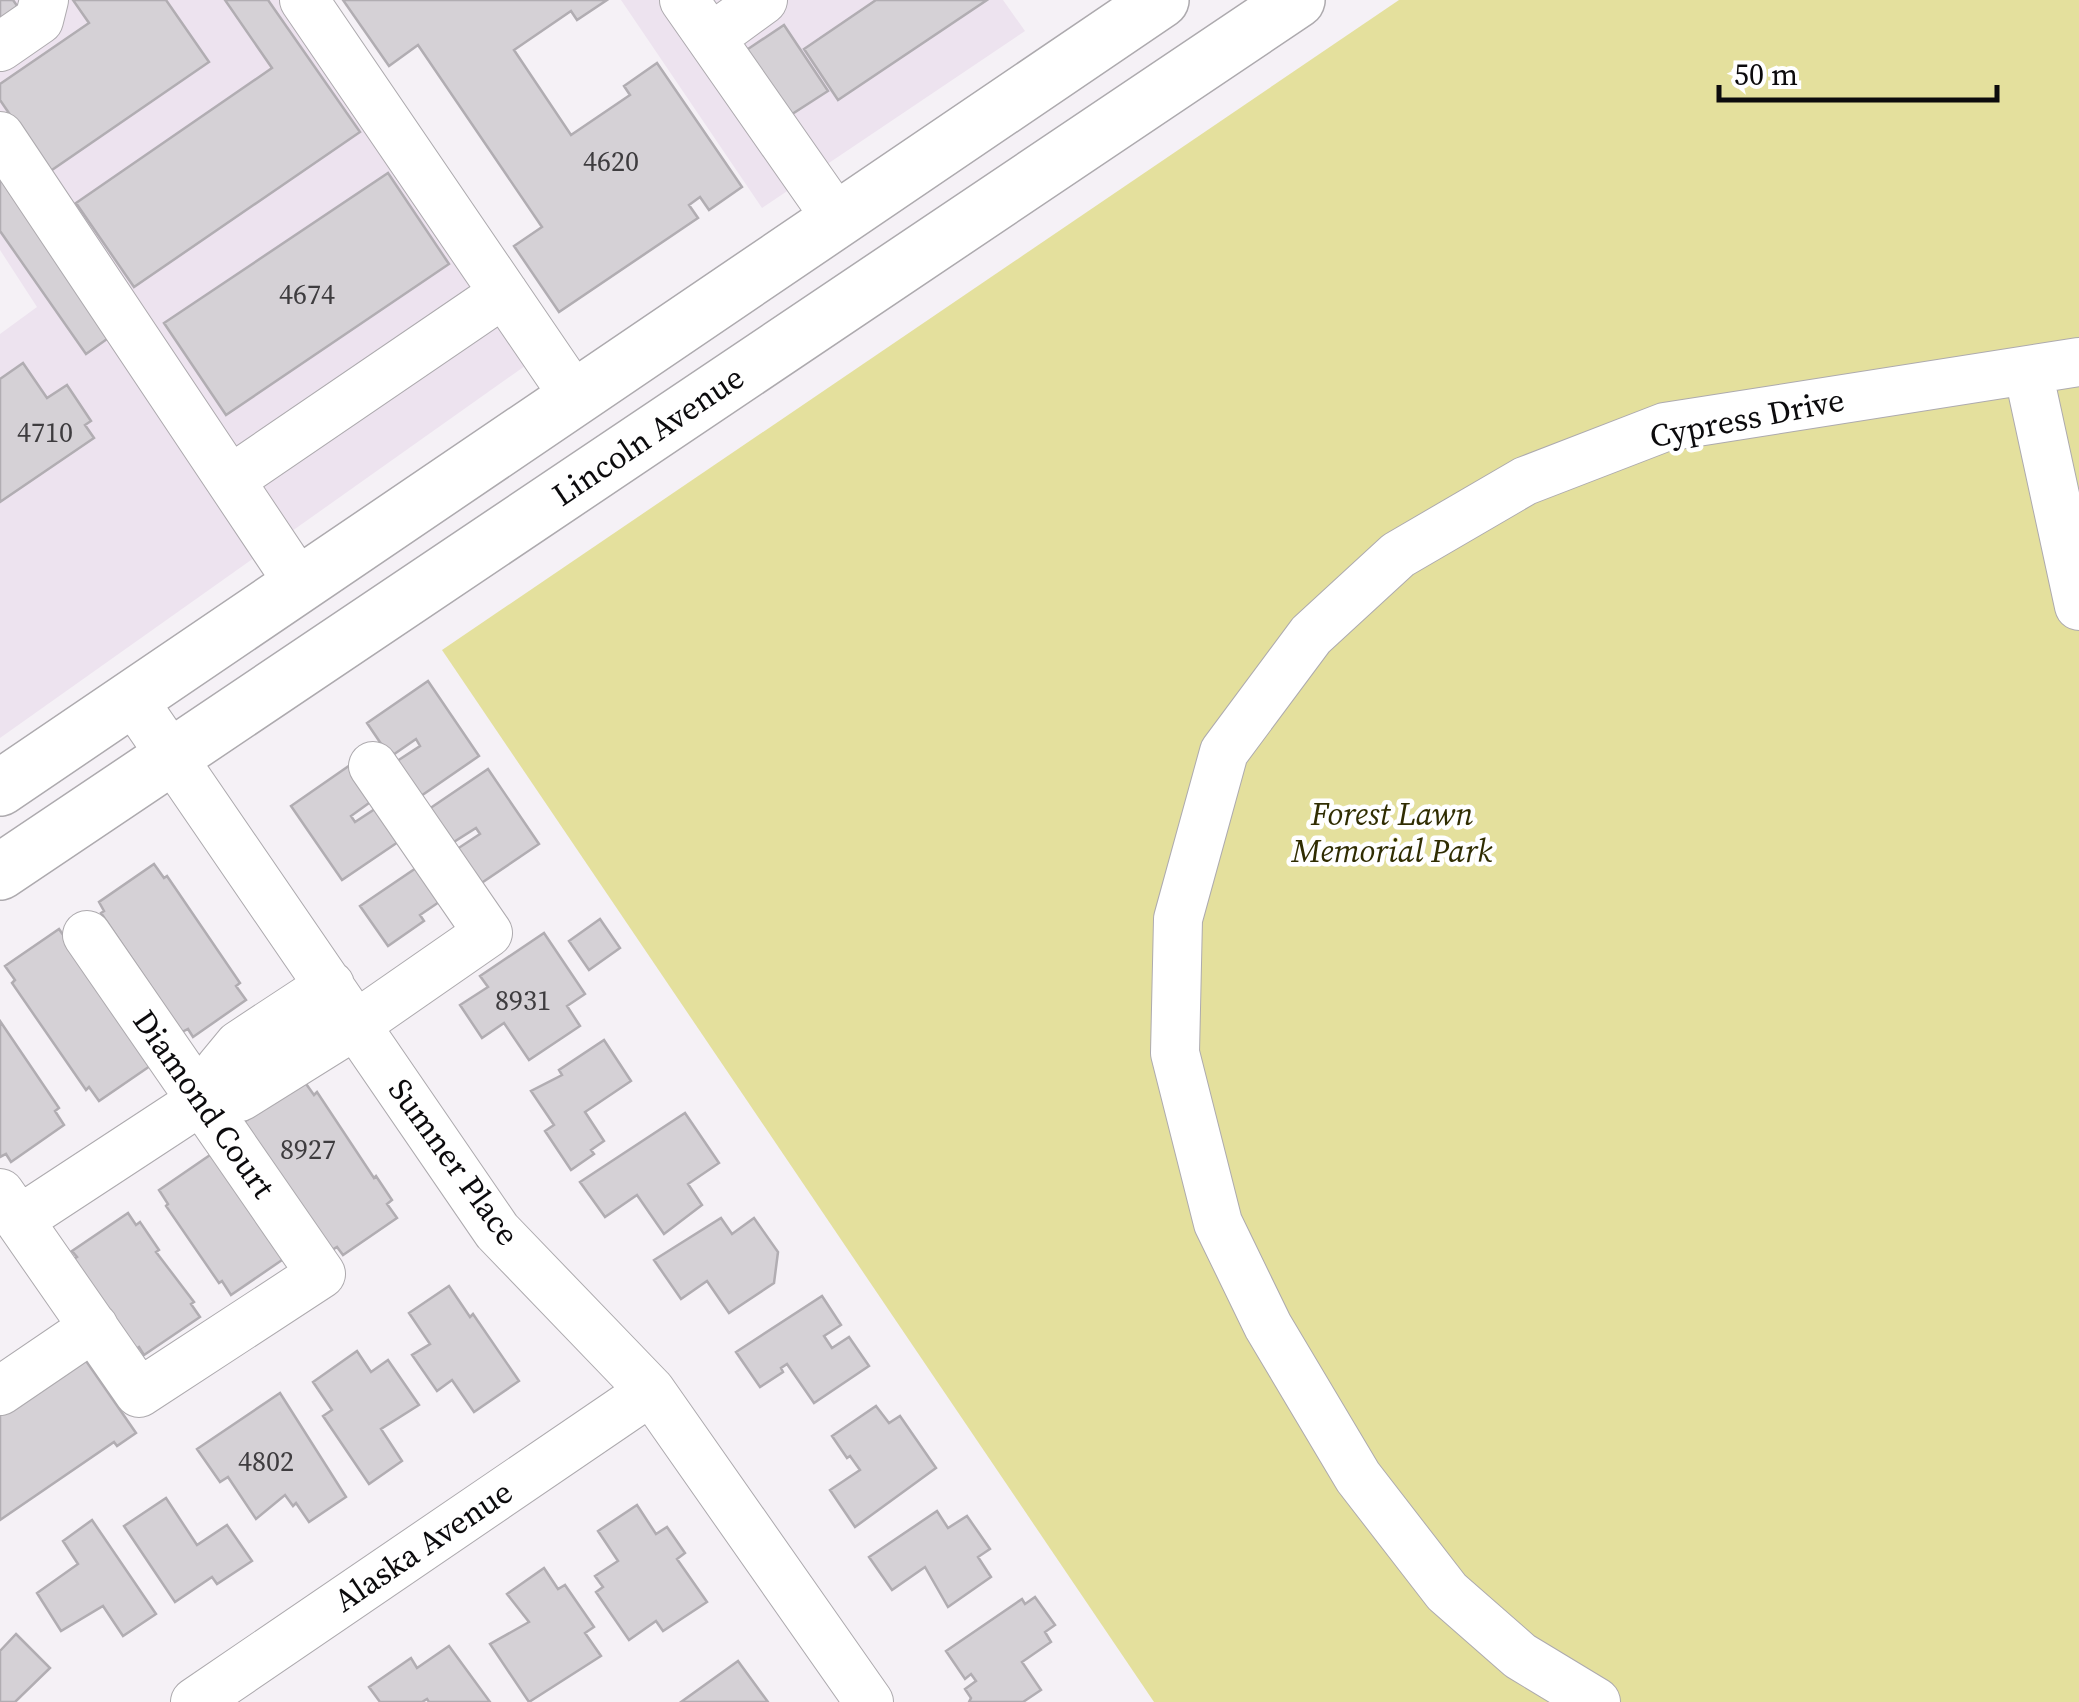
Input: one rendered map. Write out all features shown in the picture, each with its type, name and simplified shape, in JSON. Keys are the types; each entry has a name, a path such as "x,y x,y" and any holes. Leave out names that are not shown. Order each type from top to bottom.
{"main road":[{"path":"0,788 1161,0"},
{"name":"Lincoln Avenue","path":"0,872 1279,5"},
{"path":"574,396 616,458"}],"street":[{"path":"0,46 40,20 44,0"},
{"path":"304,0 574,396"},
{"path":"763,0 698,19 838,219"},
{"path":"0,136 300,585"},
{"path":"230,480 504,293"},
{"name":"Cypress Drive","path":"1596,1702 1520,1656 1447,1592 1358,1477 1268,1326 1218,1223 1174,1053 1178,919 1224,752 1311,636 1398,554 1525,481 1665,427 2079,362"},
{"path":"2028,371 2079,606"},
{"name":"Sumner Place","path":"133,700 497,1231 650,1391 869,1702"},
{"path":"0,1390 94,1326 10,1207 202,1100 240,1097 357,1024 488,933 372,766"},
{"name":"Diamond Court","path":"87,935 321,1274 139,1393 94,1326"},
{"path":"202,1100 239,1045 330,985"},
{"name":"Alaska Avenue","path":"195,1702 650,1391"}],"shaded area":[{"path":"0,0 329,0 563,339 0,738 0,334 37,307 0,250"},
{"path":"621,0 1003,0 1025,31 762,208"}],"green space":[{"name":"Forest Lawn Memorial Park","path":"1399,0 2079,0 2079,1702 1154,1702 442,650"}],"building":[{"path":"0,0 13,0 25,17 0,34"},
{"path":"73,0 166,0 209,62 49,172 0,100 0,84 89,23"},
{"path":"225,0 268,0 360,132 134,287 76,203 272,68"},
{"path":"343,0 607,0 577,20 571,11 514,50 571,135 630,95 624,86 657,63 742,187 709,210 700,197 689,205 698,218 559,312 514,246 542,227 418,45 389,66"},
{"path":"876,0 987,0 838,100 804,49"},
{"path":"784,25 828,91 789,116 745,51"},
{"path":"0,172 114,334 86,354 0,231"},
{"path":"388,173 449,264 226,415 164,323"},
{"path":"23,363 47,398 67,385 91,421 85,425 94,438 0,502 0,379"},
{"path":"428,681 479,756 418,798 394,763 420,746 416,739 390,757 367,723"},
{"path":"353,763 376,798 351,816 355,822 381,805 404,838 342,880 291,806"},
{"path":"488,769 539,844 477,886 454,851 480,834 476,828 449,845 426,811"},
{"path":"154,864 164,878 167,876 240,983 236,986 246,1000 193,1037 188,1029 182,1032 101,913 104,911 99,902"},
{"path":"422,864 445,898 420,915 424,921 388,946 360,906"},
{"path":"600,919 620,948 589,970 569,941"},
{"path":"59,929 153,1064 99,1101 89,1087 86,1090 12,983 15,980 5,966"},
{"path":"544,933 585,994 567,1006 580,1026 529,1060 504,1023 482,1038 460,1005 488,987 480,976"},
{"path":"0,1021 59,1108 55,1111 64,1125 11,1162 6,1154 0,1157"},
{"path":"604,1040 631,1081 585,1112 604,1141 591,1150 594,1154 571,1170 545,1131 554,1125 531,1091 562,1075 559,1070"},
{"path":"304,1081 314,1095 317,1092 376,1176 392,1200 387,1204 397,1218 343,1255 337,1247 332,1250 244,1122"},
{"path":"685,1113 719,1163 688,1184 702,1205 664,1234 637,1195 605,1217 580,1182"},
{"path":"213,1153 285,1258 231,1295 166,1206 159,1190"},
{"path":"128,1213 136,1225 140,1222 200,1317 144,1355 139,1347 133,1351 71,1261 77,1257 72,1251"},
{"path":"721,1218 732,1234 754,1218 778,1252 774,1283 729,1313 707,1281 681,1299 654,1260"},
{"path":"449,1286 519,1381 474,1412 452,1380 437,1391 412,1355 430,1344 409,1313"},
{"path":"822,1296 841,1325 824,1336 832,1348 849,1337 869,1366 814,1403 787,1364 781,1368 783,1372 760,1387 736,1352"},
{"path":"357,1351 371,1372 388,1360 419,1405 381,1429 402,1461 369,1484 323,1416 332,1410 313,1382"},
{"path":"82,1355 136,1433 117,1446 114,1442 0,1520 0,1413"},
{"path":"280,1393 346,1497 309,1522 285,1495 256,1519 228,1477 220,1482 197,1449"},
{"path":"876,1406 889,1423 900,1416 936,1468 855,1527 830,1490 860,1470 832,1436"},
{"path":"166,1498 197,1545 227,1525 252,1561 217,1584 212,1577 175,1602 124,1526"},
{"path":"637,1505 656,1534 667,1527 685,1553 677,1559 707,1602 663,1631 656,1621 629,1640 596,1592 603,1587 595,1576 618,1561 598,1531"},
{"path":"937,1511 948,1528 967,1516 990,1549 978,1557 991,1577 948,1607 925,1567 892,1590 869,1557"},
{"path":"92,1520 156,1614 123,1636 103,1606 61,1631 37,1593 78,1564 63,1541"},
{"path":"544,1568 558,1589 565,1585 594,1627 585,1633 601,1656 529,1702 490,1644 529,1622 507,1594"},
{"path":"1035,1597 1055,1625 1045,1632 1051,1642 1022,1662 1041,1690 1023,1702 969,1702 971,1698 965,1689 976,1681 971,1674 965,1679 946,1651 1022,1599 1025,1604"},
{"path":"16,1634 50,1668 15,1702 0,1702 0,1651"},
{"path":"449,1646 490,1702 380,1702 369,1687 411,1658 417,1668"},
{"path":"738,1661 768,1702 681,1702"}]}
